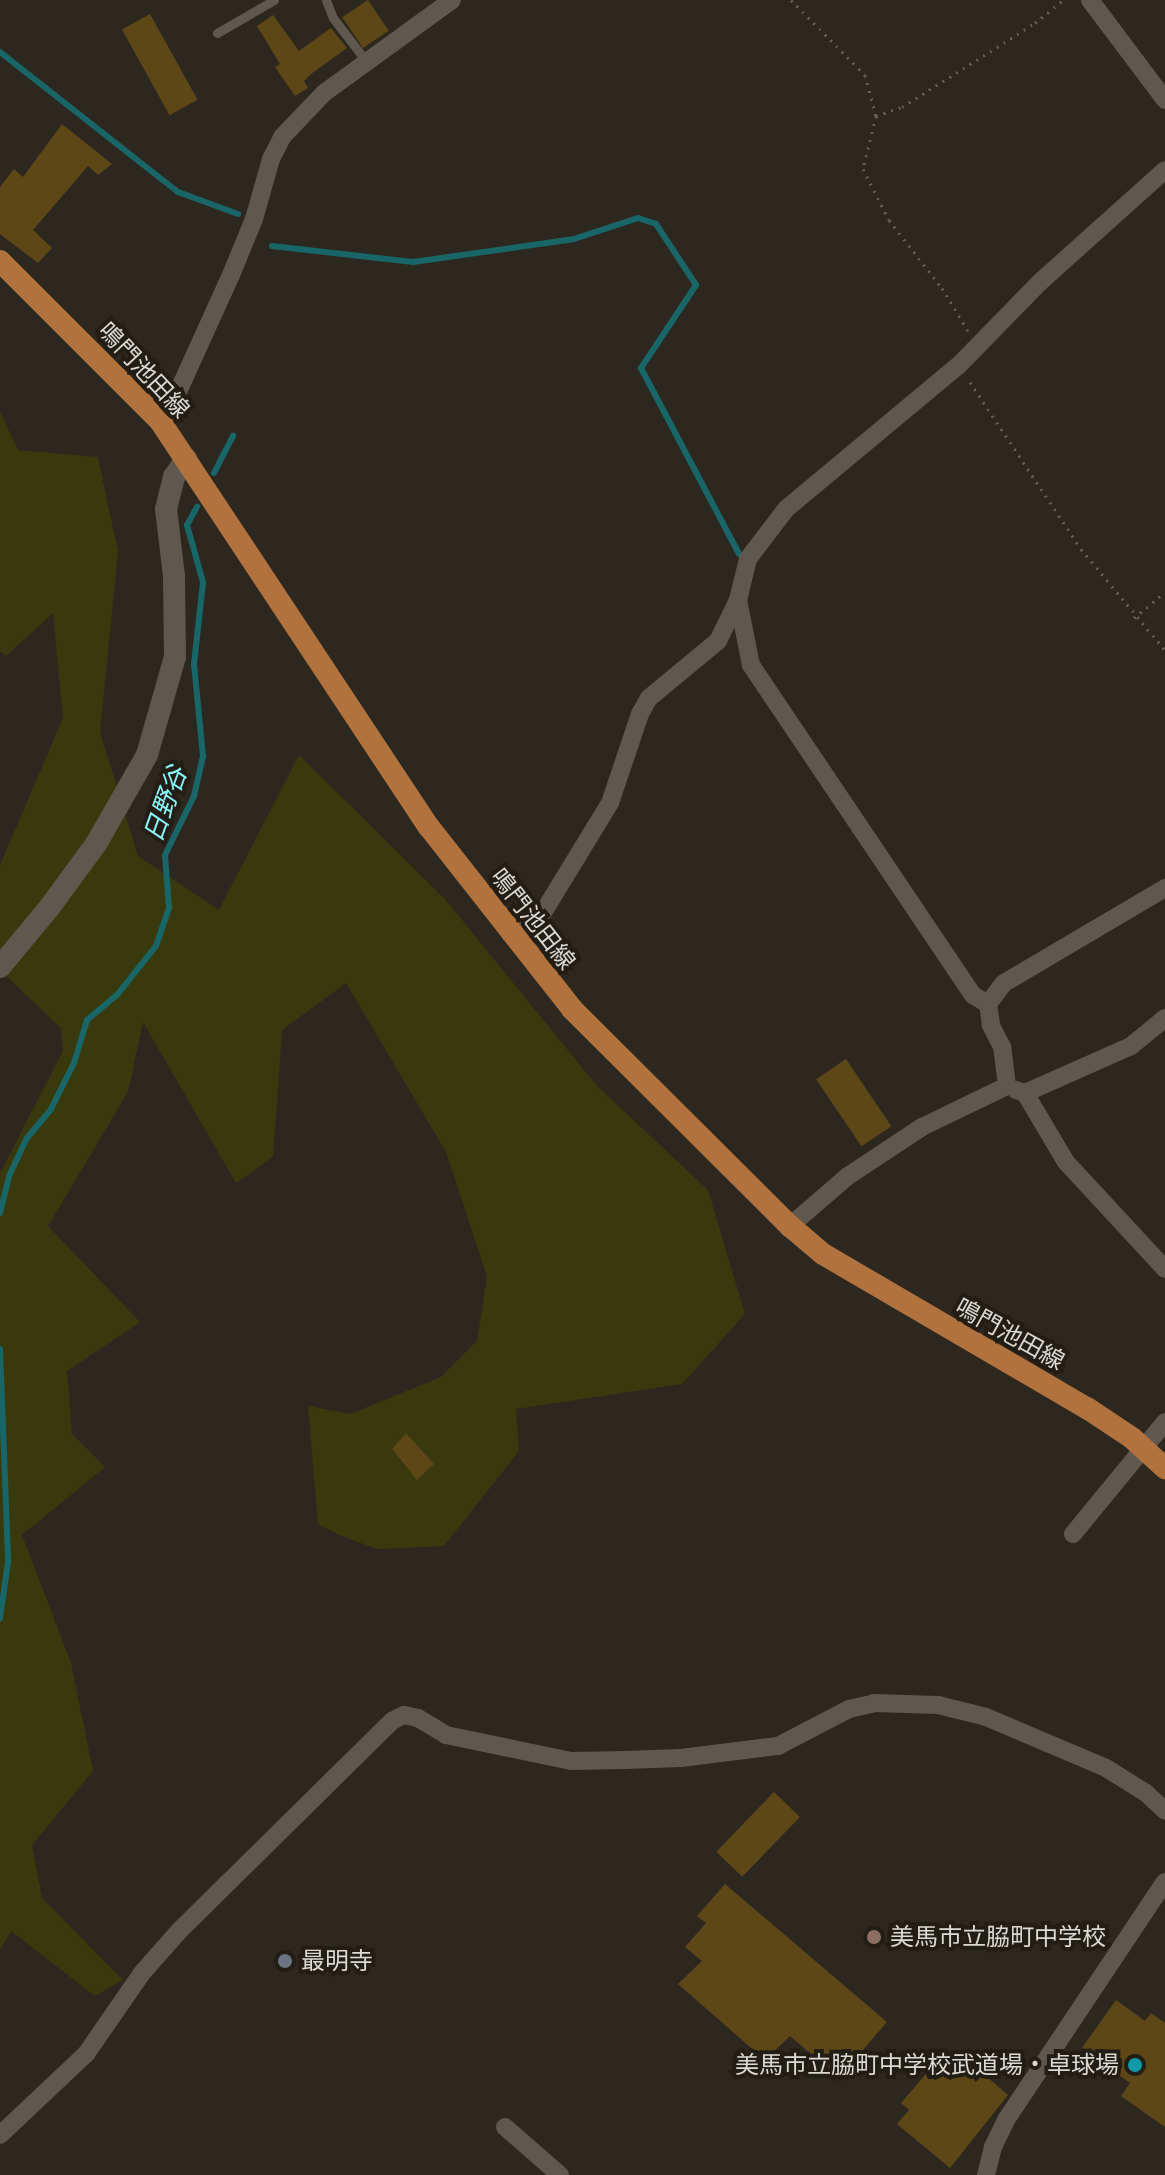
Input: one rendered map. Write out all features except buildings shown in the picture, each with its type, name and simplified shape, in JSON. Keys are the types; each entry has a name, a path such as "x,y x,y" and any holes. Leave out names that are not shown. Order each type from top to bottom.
{"main road":[{"name":"鳴門池田線","path":"0,261 160,421 429,827 510,934 572,1009 790,1226 823,1254 1075,1401 1142,1447 1165,1468"}],"street":[{"path":"160,421 172,405 231,275 254,219 271,159 282,137 324,93 452,0"},
{"path":"1090,0 1165,100"},
{"path":"510,934 544,911 610,803 640,714 649,698 718,641 738,600 748,559 786,509 959,365 1039,283 1165,170"},
{"path":"0,967 96,844 147,755 175,657 174,576 166,509 174,477 186,459"},
{"path":"738,600 751,665 973,995 988,1004"},
{"path":"1165,888 1004,983 988,1004 991,1025 1016,1089 1066,1162 1165,1269"},
{"path":"790,1226 848,1176 922,1127 1131,1046 1165,1018"},
{"path":"1073,1534 1165,1422"},
{"path":"0,2135 86,2054 142,1973 197,1912 392,1721 404,1715 418,1718 446,1735 571,1761 625,1760 681,1758 778,1746 849,1709 874,1703 938,1705 986,1717 1106,1768 1146,1793 1165,1811"},
{"path":"986,2175 993,2147 1006,2120 1165,1882"},
{"path":"505,2127 560,2175"}],"lane":[{"path":"217,33 274,0"},
{"path":"326,0 333,18 366,61"}],"path":[{"path":"791,0 865,75 876,116 863,169 889,220 942,288 978,346"},
{"path":"876,116 902,107 1035,23 1063,0"},
{"path":"959,365 1081,549 1134,618 1165,650"},
{"path":"1134,618 1165,592"}],"shaded area":[{"path":"0,412 18,450 98,457 118,552 100,732 138,856 219,910 299,755 445,899 597,1086 708,1190 745,1314 682,1384 516,1409 519,1451 444,1546 377,1549 339,1535 318,1524 308,1406 350,1414 441,1377 477,1341 487,1276 446,1152 346,983 282,1030 273,1157 236,1183 143,1022 128,1092 48,1226 140,1322 67,1371 72,1434 105,1467 22,1535 71,1663 93,1771 32,1845 42,1898 123,1980 95,1996 11,1931 0,1950 0,1173 63,1051 61,1028 0,970 0,865 63,718 53,613 6,656 0,651"}],"waterway":[{"path":"0,52 178,192 238,214"},
{"path":"272,246 413,262 574,239 638,218 656,224 696,285 641,368 739,554"},
{"name":"日野谷","path":"214,473 233,436"},
{"name":"日野谷","path":"0,1213 9,1176 27,1138 51,1109 74,1063 87,1020 117,995 156,946 169,908 165,855 194,796 203,756 194,664 203,582 187,525 197,507"},
{"name":"日野谷","path":"0,1349 8,1562 0,1618"}],"place":[{"name":"美馬市立脇町中学校","path":"874,1937"},
{"name":"最明寺","path":"285,1961"},
{"name":"美馬市立脇町中学校武道場・卓球場","path":"1135,2065"}]}
